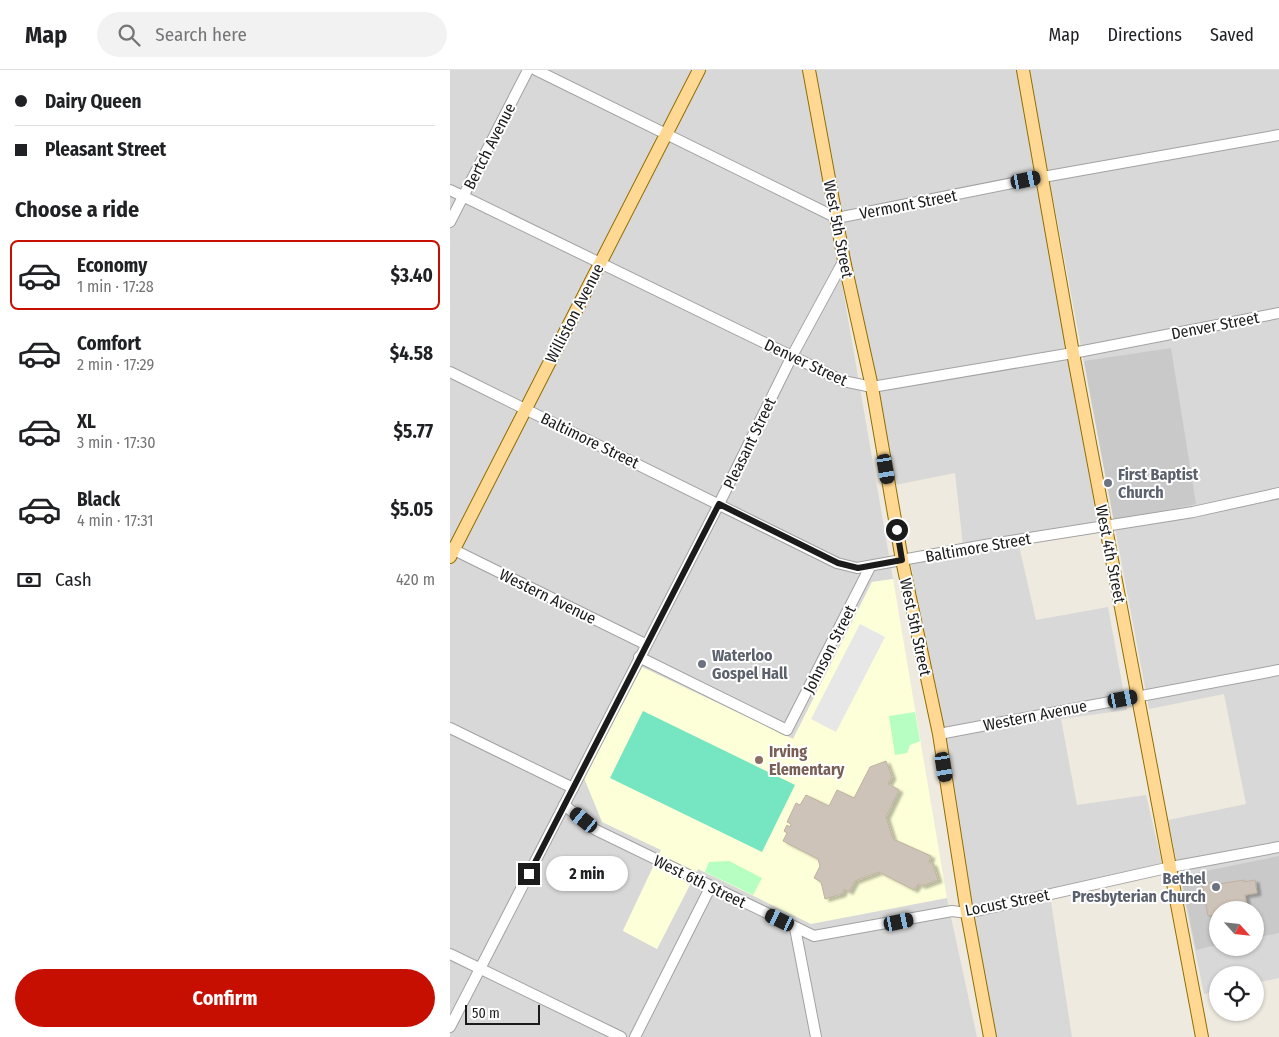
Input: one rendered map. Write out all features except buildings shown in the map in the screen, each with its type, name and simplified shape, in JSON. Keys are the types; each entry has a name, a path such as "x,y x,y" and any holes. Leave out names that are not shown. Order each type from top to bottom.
{"main road":[{"name":"Williston Avenue","path":"451,552 699,70"},
{"name":"West 5th Street","path":"809,70 844,260 872,387 902,560 939,734 967,913 990,1037"},
{"name":"West 4th Street","path":"1023,70 1073,353 1202,1037"}],"street":[{"name":"Bertch Avenue","path":"450,222 528,70"},
{"name":"Vermont Street","path":"536,70 837,218 1043,177 1279,135"},
{"name":"Denver Street","path":"450,190 843,381 872,387 1073,353 1279,313"},
{"name":"Pleasant Street","path":"450,1027 719,504 792,356 844,260"},
{"name":"Baltimore Street","path":"450,372 838,563 858,568 1194,512 1279,493"},
{"name":"Western Avenue","path":"451,552 646,644"},
{"name":"Johnson Street","path":"639,657 787,730 870,567"},
{"name":"Western Avenue","path":"939,734 1279,670"},
{"path":"450,728 573,788"},
{"name":"West 6th Street","path":"564,805 596,830 795,928"},
{"name":"Locust Street","path":"795,928 814,936 952,911 967,913 1171,867 1279,847"},
{"path":"635,1037 710,886"},
{"path":"795,928 816,1037"},
{"path":"450,954 621,1037"}],"shaded area":[{"path":"450,70 805,70 893,579 872,582 793,739 642,667 603,822 661,850 623,930 657,949 698,869 946,894 977,1037 450,1037"},
{"path":"814,70 1017,70 1098,524 1017,537 1036,620 1108,607 1127,710 1061,719 1077,805 1146,795 1162,863 1049,889 1072,1037 995,1037 911,564 964,555 955,473 895,485"},
{"path":"1029,70 1279,70 1279,978 1264,981 1264,966 1209,966 1209,993 1204,994 1168,820 1246,804 1224,694 1149,709"},
{"path":"1171,348 1196,504 1114,521 1084,361"},
{"name":"Irving Elementary","path":"893,579 947,898 811,924 698,869 657,949 623,931 661,850 602,822 584,778 642,667 793,739 872,582"},
{"path":"860,624 885,637 836,732 811,719"},
{"path":"1279,856 1279,933 1264,936 1264,901 1209,901 1209,947 1196,950 1181,876"}],"green space":[{"path":"643,711 795,785 762,852 610,778"},
{"path":"915,712 920,741 910,745 907,753 895,755 889,716"},
{"path":"729,861 762,878 753,895 705,872 709,862"}],"place":[{"name":"First Baptist Church","path":"1108,483"},
{"name":"Waterloo Gospel Hall","path":"702,664"},
{"name":"Irving Elementary","path":"759,760"},
{"name":"Bethel Presbyterian Church","path":"1216,887"}],"route":[{"path":"529,874 652,631 719,504 848,567 870,567 902,560 897,530"}]}
